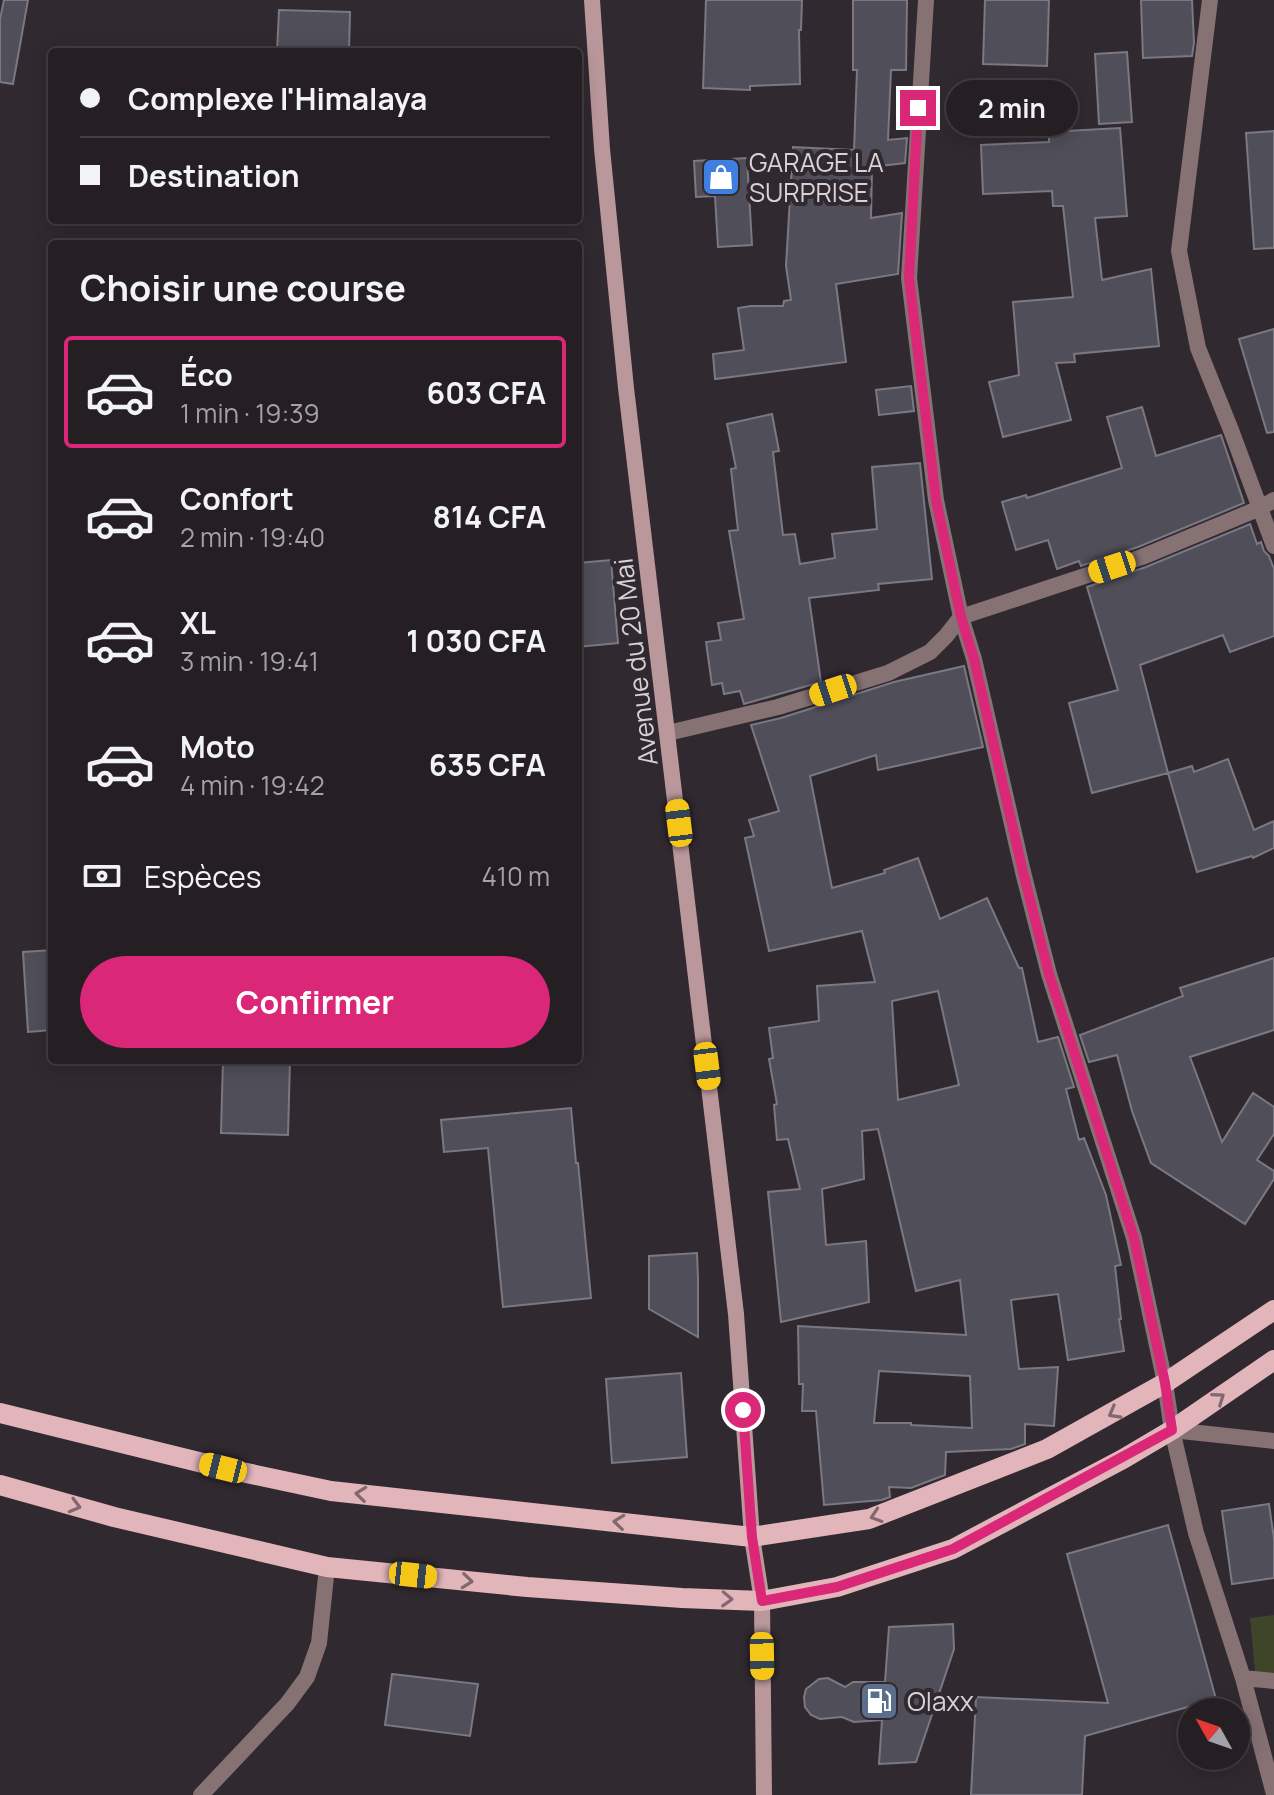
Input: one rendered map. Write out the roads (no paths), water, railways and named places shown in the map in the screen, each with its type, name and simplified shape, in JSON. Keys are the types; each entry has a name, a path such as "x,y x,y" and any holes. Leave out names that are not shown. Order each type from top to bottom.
{"main road":[{"name":"Avenue du 20 Mai","path":"592,0 602,149 626,388 736,1314 752,1537 762,1601 764,1795"},
{"path":"0,1413 331,1491 752,1537 869,1519 1047,1449 1165,1383 1274,1310"},
{"path":"0,1485 114,1517 327,1567 527,1587 762,1601 837,1587 953,1549 1172,1430 1274,1360"}],"street":[{"path":"926,0 909,278 936,500 961,617 974,659 1049,974 1134,1238 1196,1533 1243,1678 1274,1794"},
{"path":"1210,0 1179,251 1198,348 1267,504 1274,546"},
{"path":"668,733 778,707 888,673 930,652 961,617 1142,557 1267,504"},
{"path":"1172,1430 1274,1441"},
{"path":"201,1795 287,1704 307,1677 319,1643 327,1567"},
{"path":"1243,1678 1274,1681"}],"place":[{"name":"GARAGE LA SURPRISE","path":"721,177"},
{"name":"Olaxx","path":"879,1701"}]}
